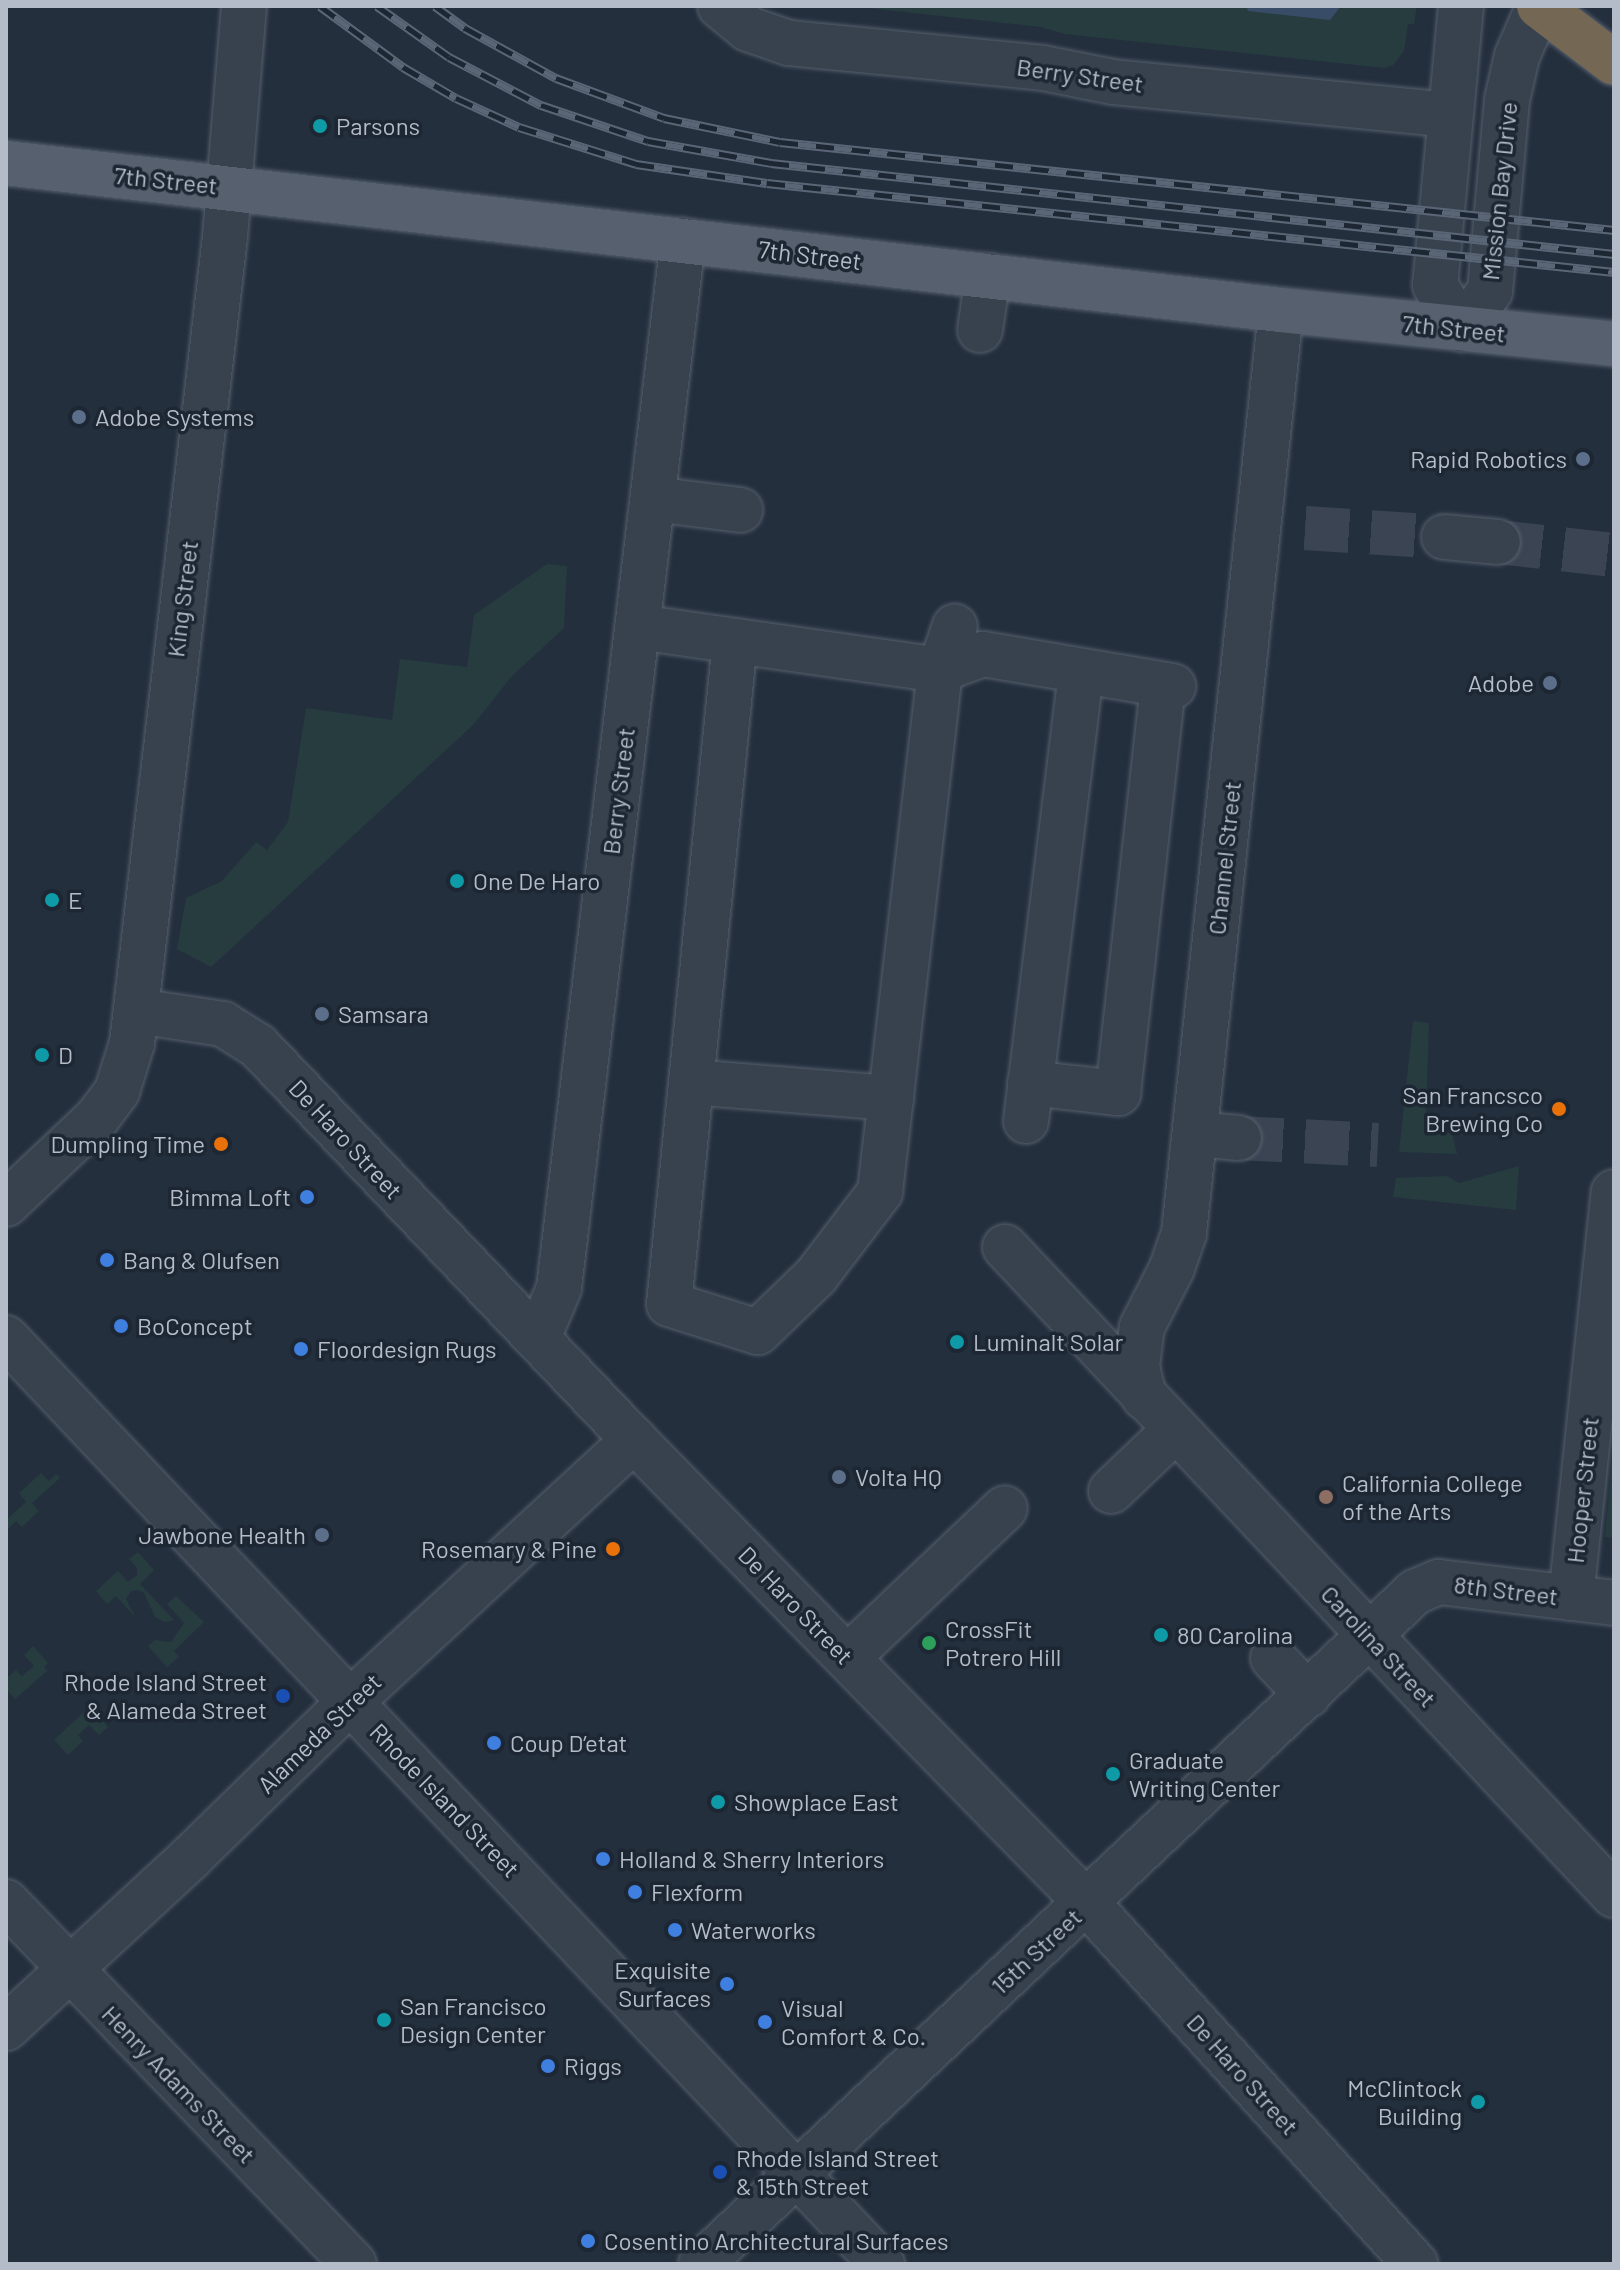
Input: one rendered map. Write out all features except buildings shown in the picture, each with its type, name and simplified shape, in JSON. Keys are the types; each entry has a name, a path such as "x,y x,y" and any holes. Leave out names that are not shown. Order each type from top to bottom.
{"highway":[{"path":"1539,6 1614,63"}],"main road":[{"name":"7th Street","path":"6,163 1281,310 1614,344"}],"street":[{"name":"King Street","path":"6,1204 97,1118 117,1091 127,1067 137,1011 228,187 244,6"},
{"name":"Berry Street","path":"720,6 748,29 789,43 1043,68 1113,82 1450,115"},
{"path":"1461,6 1435,285 1462,329"},
{"name":"Mission Bay Drive","path":"1462,329 1490,291 1507,100 1517,56 1539,6"},
{"name":"Berry Street","path":"538,1338 559,1288 683,240"},
{"path":"980,330 988,276"},
{"name":"Channel Street","path":"1144,1397 1137,1366 1142,1327 1172,1268 1184,1233 1281,310"},
{"path":"653,499 740,510"},
{"path":"1444,537 1498,542"},
{"path":"735,641 669,1304 758,1332 816,1276 880,1192 940,670 955,626"},
{"path":"638,627 940,670 983,654 1168,685 1118,1093 1028,1102 1081,671"},
{"name":"De Haro Street","path":"137,1011 223,1024 258,1046 634,1440 1087,1903 1415,2264"},
{"path":"691,1082 891,1098"},
{"path":"1195,1134 1239,1138"},
{"name":"Hooper Street","path":"1571,1598 1614,1192"},
{"name":"Carolina Street","path":"1005,1247 1614,1895"},
{"name":"Rhode Island Street","path":"6,1338 882,2264"},
{"path":"1111,1491 1175,1430"},
{"name":"Alameda Street","path":"6,2028 190,1858 351,1701 634,1440"},
{"path":"848,1657 1005,1508"},
{"name":"8th Street","path":"1370,1636 1427,1585 1439,1582 1614,1603"},
{"name":"15th Street","path":"701,2264 1370,1636"},
{"path":"1273,1658 1308,1695"},
{"name":"Henry Adams Street","path":"6,1902 67,1969 354,2264"}],"green space":[{"path":"850,6 1246,6 1248,11 1417,6 1414,24 1408,24 1404,51 1393,65 1385,68 1064,34 1041,27"},
{"path":"547,564 567,566 564,628 512,676 473,725 211,967 177,949 186,898 222,881 256,842 267,850 288,822 306,708 392,720 400,659 467,667 474,615"},
{"path":"1413,1021 1429,1023 1426,1111 1432,1131 1452,1133 1457,1154 1399,1152"},
{"path":"1519,1166 1516,1210 1393,1197 1396,1178 1447,1176 1459,1183"},
{"path":"1614,1439 1614,1538 1605,1537"},
{"path":"41,1473 49,1481 56,1474 60,1478 32,1503 39,1511 22,1527 16,1521 8,1529 6,1520 26,1502 19,1493"},
{"path":"138,1552 154,1570 140,1584 174,1620 165,1622 155,1617 144,1593 138,1590 131,1591 126,1599 136,1618 116,1596 107,1604 96,1591 118,1571 128,1582 137,1575 137,1568 129,1559"},
{"path":"176,1596 204,1622 174,1651 179,1657 167,1667 148,1646 155,1640 171,1642 184,1623 167,1604"},
{"path":"33,1646 48,1663 44,1667 47,1671 15,1699 6,1689 6,1679 16,1670 22,1676 34,1666 24,1655"},
{"path":"94,1710 108,1727 99,1735 89,1725 78,1735 83,1741 68,1755 54,1740 85,1711 89,1715"}],"water":[{"path":"1246,6 1341,6 1330,20 1248,11"}],"tunnel":[{"path":"1305,528 1444,537"},
{"path":"1498,542 1614,555"},
{"path":"1239,1138 1378,1145"}],"railway":[{"path":"320,6 403,67 456,98 519,127 636,164 767,183 1614,272"},
{"path":"377,6 449,57 541,105 648,141 771,163 1614,254"},
{"path":"435,6 465,28 556,78 664,118 780,142 1614,230"}],"place":[{"name":"Parsons","path":"320,126"},
{"name":"Adobe Systems","path":"79,417"},
{"name":"Rapid Robotics","path":"1583,459"},
{"name":"Adobe","path":"1550,683"},
{"name":"One De Haro","path":"457,881"},
{"name":"E","path":"52,900"},
{"name":"Samsara","path":"322,1014"},
{"name":"D","path":"42,1055"},
{"name":"San Francsco Brewing Co","path":"1559,1109"},
{"name":"Dumpling Time","path":"221,1144"},
{"name":"Bimma Loft","path":"307,1197"},
{"name":"Bang & Olufsen","path":"107,1260"},
{"name":"BoConcept","path":"121,1326"},
{"name":"Luminalt Solar","path":"957,1342"},
{"name":"Floordesign Rugs","path":"301,1349"},
{"name":"Volta HQ","path":"839,1477"},
{"name":"California College of the Arts","path":"1326,1497"},
{"name":"Jawbone Health","path":"322,1535"},
{"name":"Rosemary & Pine","path":"613,1549"},
{"name":"80 Carolina","path":"1161,1635"},
{"name":"CrossFit Potrero Hill","path":"929,1643"},
{"name":"Rhode Island Street & Alameda Street","path":"283,1696"},
{"name":"Coup D’etat","path":"494,1743"},
{"name":"Graduate Writing Center","path":"1113,1774"},
{"name":"Showplace East","path":"718,1802"},
{"name":"Holland & Sherry Interiors","path":"603,1859"},
{"name":"Flexform","path":"635,1892"},
{"name":"Waterworks","path":"675,1930"},
{"name":"Exquisite Surfaces","path":"727,1984"},
{"name":"San Francisco Design Center","path":"384,2020"},
{"name":"Visual Comfort & Co.","path":"765,2022"},
{"name":"Riggs","path":"548,2066"},
{"name":"McClintock Building","path":"1478,2102"},
{"name":"Rhode Island Street & 15th Street","path":"720,2172"},
{"name":"Cosentino Architectural Surfaces","path":"588,2241"}]}
